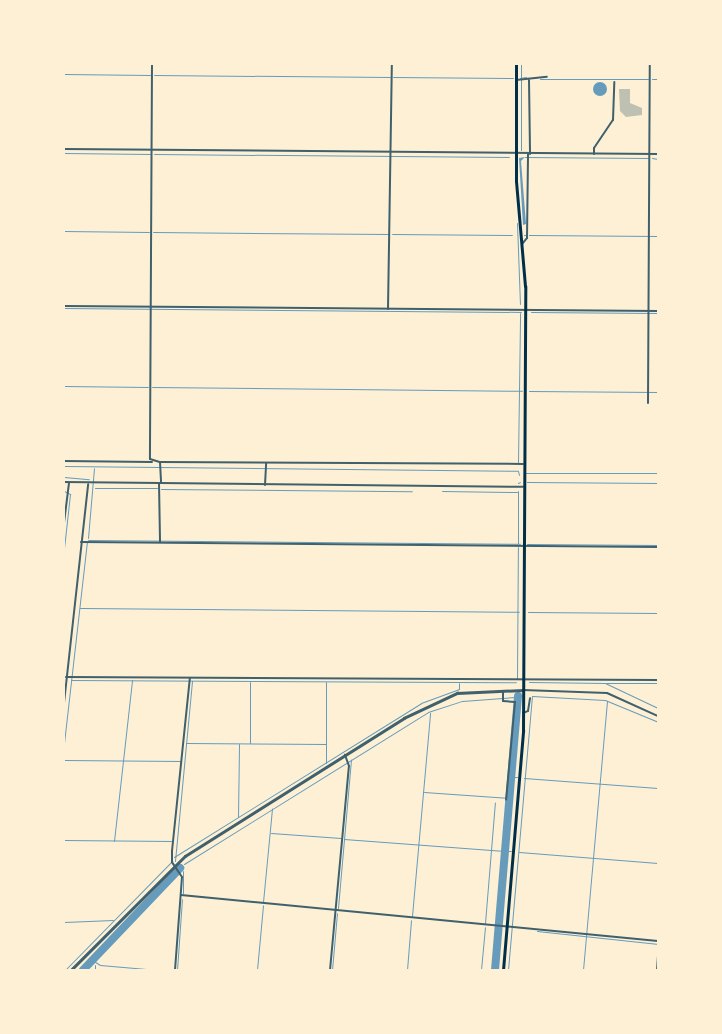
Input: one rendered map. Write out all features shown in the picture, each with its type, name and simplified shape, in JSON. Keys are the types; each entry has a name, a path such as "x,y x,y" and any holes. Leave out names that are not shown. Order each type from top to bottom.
{"main road":[{"path":"503,970 510,927 523,713 523,690 519,679 525,309 515,154 520,80 516,64"}],"street":[{"path":"152,64 150,308 152,462"},
{"path":"388,309 392,64"},
{"path":"648,403 650,64"},
{"path":"520,80 529,80 530,77 547,77"},
{"path":"522,244 527,238 529,80"},
{"path":"594,154 594,148 613,120 614,82"},
{"path":"64,149 390,155 515,154 528,156 658,154"},
{"path":"64,306 525,309 648,313 658,311"},
{"path":"64,461 523,464"},
{"path":"160,462 160,541"},
{"path":"266,463 266,485"},
{"path":"64,482 523,487"},
{"path":"64,523 69,482"},
{"path":"64,703 70,677 89,483"},
{"path":"82,542 160,541 658,547"},
{"path":"70,677 190,680 658,680"},
{"path":"176,970 181,895 180,873 176,870 172,861 190,680"},
{"path":"503,690 503,698 515,702 506,798"},
{"path":"71,970 174,866 193,851 346,755 440,699 457,693 503,690 607,694 658,716"},
{"path":"523,713 528,711 530,698"},
{"path":"330,970 348,762 346,755"},
{"path":"181,895 497,926 501,924 510,927 658,941"},
{"path":"657,970 658,955"}],"water":[{"path":"600,82 605,84 607,89 605,94 600,96 595,94 593,89 595,84"},
{"path":"525,157 521,161 526,224 523,225 519,158"}],"building":[{"path":"619,89 630,89 630,103 642,108 642,115 626,117 620,111"}],"waterway":[{"path":"521,64 521,150"},
{"path":"64,74 150,75"},
{"path":"154,75 390,77"},
{"path":"393,77 513,78"},
{"path":"520,78 526,77"},
{"path":"540,79 648,79"},
{"path":"652,79 658,79"},
{"path":"64,153 150,154"},
{"path":"154,154 509,157"},
{"path":"525,157 648,158"},
{"path":"652,158 658,159"},
{"path":"517,223 520,304"},
{"path":"64,231 149,232"},
{"path":"153,232 388,234"},
{"path":"392,234 512,235"},
{"path":"529,235 658,236"},
{"path":"64,308 521,312"},
{"path":"531,312 658,313"},
{"path":"518,462 520,313"},
{"path":"64,386 148,387"},
{"path":"152,387 522,391"},
{"path":"529,391 658,392"},
{"path":"64,466 518,471 519,475"},
{"path":"88,538 94,468"},
{"path":"526,473 658,473"},
{"path":"64,477 89,479"},
{"path":"527,482 658,483"},
{"path":"95,488 157,488"},
{"path":"161,489 412,491"},
{"path":"64,491 70,494 64,548"},
{"path":"442,491 517,492"},
{"path":"518,491 518,543"},
{"path":"88,540 520,544"},
{"path":"64,743 87,542"},
{"path":"527,544 658,545"},
{"path":"517,678 518,547"},
{"path":"80,608 519,612"},
{"path":"528,612 658,613"},
{"path":"71,680 516,682"},
{"path":"114,841 132,680"},
{"path":"175,861 192,681"},
{"path":"250,682 250,743"},
{"path":"326,682 326,763"},
{"path":"529,682 605,683 658,708"},
{"path":"174,857 421,703 459,689 459,683"},
{"path":"606,683 658,683"},
{"path":"495,970 518,696"},
{"path":"532,696 605,700 658,722"},
{"path":"508,970 532,696"},
{"path":"184,864 428,712 462,701 515,697"},
{"path":"583,970 607,701"},
{"path":"412,916 430,713"},
{"path":"186,743 326,744"},
{"path":"238,817 239,744"},
{"path":"64,760 180,761"},
{"path":"338,908 351,760"},
{"path":"512,777 517,777"},
{"path":"524,778 658,788"},
{"path":"424,792 510,798"},
{"path":"485,923 495,802"},
{"path":"263,902 272,808"},
{"path":"271,833 341,838"},
{"path":"344,839 505,851"},
{"path":"64,840 171,841"},
{"path":"506,851 511,851"},
{"path":"519,852 658,863"},
{"path":"65,970 172,861"},
{"path":"83,970 180,868"},
{"path":"183,871 183,893"},
{"path":"177,970 182,899"},
{"path":"257,970 263,905"},
{"path":"332,970 337,913"},
{"path":"64,922 113,920"},
{"path":"407,970 411,920"},
{"path":"481,970 485,927"},
{"path":"537,931 658,944"},
{"path":"92,960 100,965 158,970"},
{"path":"95,965 95,970"}]}
